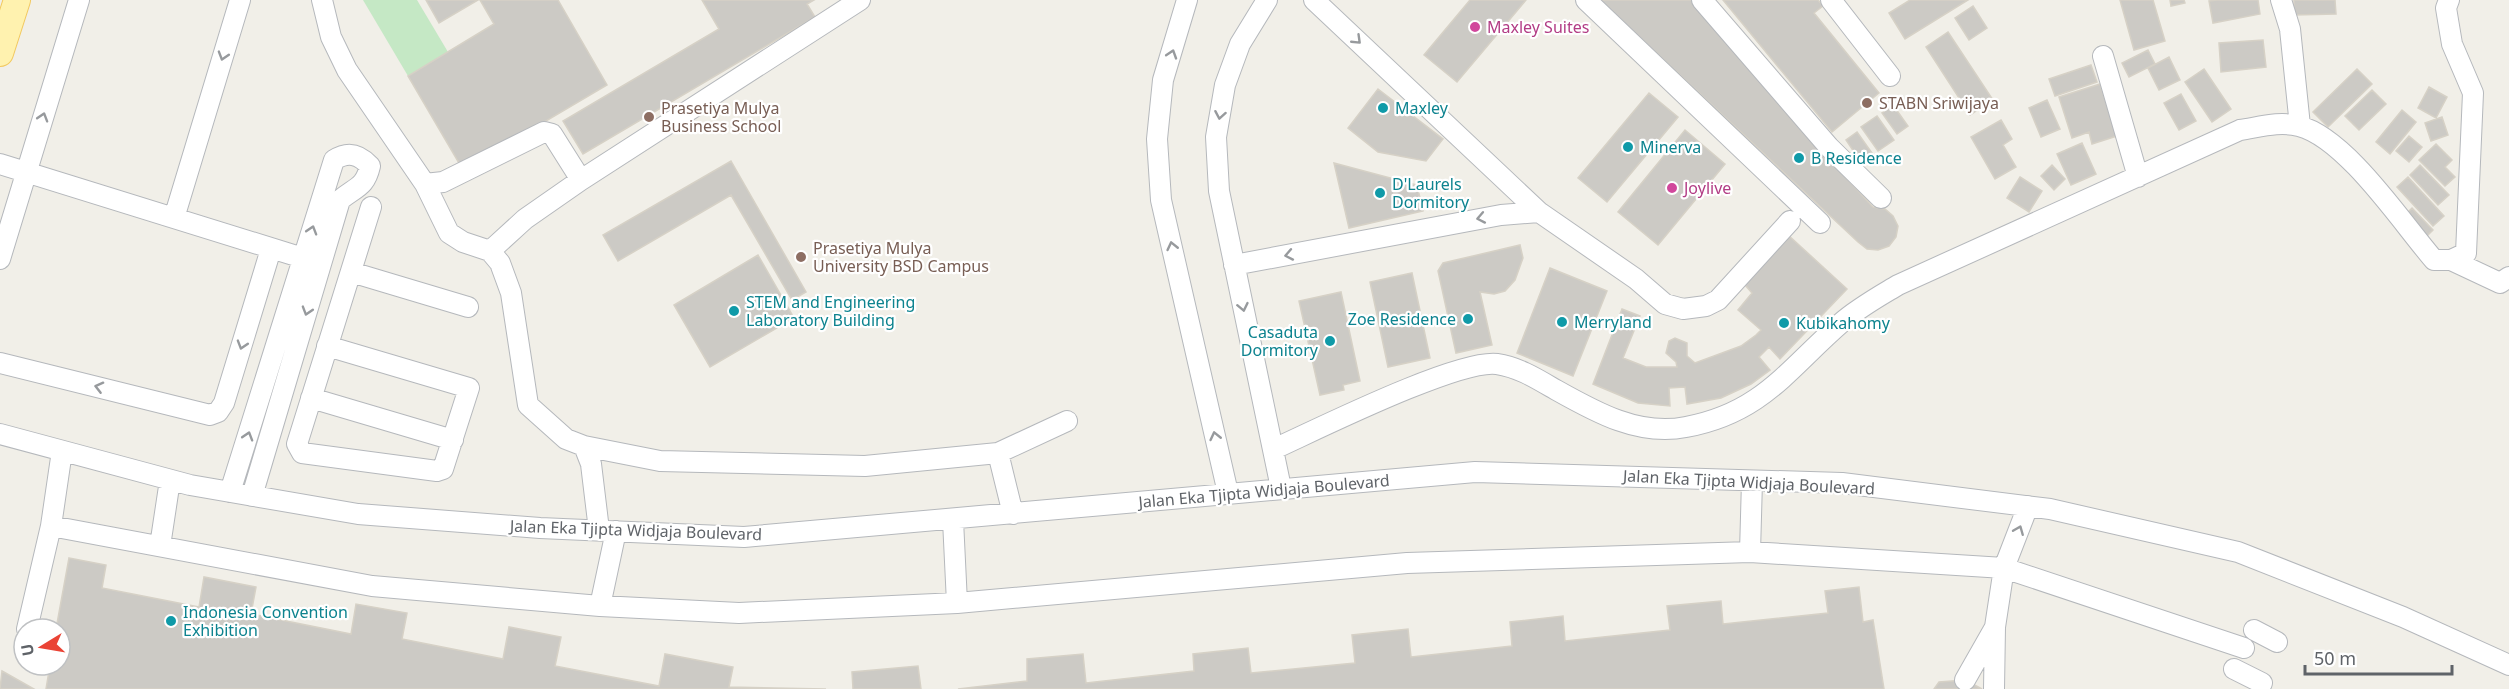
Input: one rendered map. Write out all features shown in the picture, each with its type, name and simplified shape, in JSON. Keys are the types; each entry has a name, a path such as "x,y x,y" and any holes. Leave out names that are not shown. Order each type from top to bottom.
{"main road":[{"path":"0,52 17,0"}],"street":[{"path":"0,259 79,0"},
{"path":"174,218 240,0"},
{"path":"322,0 331,37 347,70 425,184 449,233 463,242 490,251 500,263 510,293 528,405 566,439 584,446 660,461 866,466 998,453 1067,421"},
{"path":"490,251 525,219 581,180 861,0"},
{"path":"1187,0 1163,80 1157,139 1161,200 1228,493"},
{"path":"1266,0 1240,44 1225,85 1216,137 1219,191 1281,488"},
{"path":"1314,0 1539,212 1636,279 1665,304 1683,309 1706,306 1718,300 1790,221"},
{"path":"1586,0 1820,223"},
{"path":"1702,0 1829,147 1881,198"},
{"path":"1831,0 1890,76"},
{"path":"2281,0 2290,29 2300,126"},
{"path":"2449,0 2446,8 2452,44 2473,93 2466,253 2451,260"},
{"path":"2103,56 2138,177"},
{"path":"1274,449 1406,391 1464,369 1494,363 1527,374 1602,414 1648,430 1685,428 1716,419 1755,401 1786,378 1840,324 1898,285 2240,130 2281,123 2300,126 2331,144 2357,167 2434,260 2451,260 2506,284"},
{"path":"425,184 443,182 544,132 552,134 581,180"},
{"path":"230,492 334,160 341,155 352,154 362,157 370,166 368,176 362,185 350,191 340,200 252,496"},
{"path":"0,164 303,258"},
{"path":"327,346 469,388 443,469 437,471 302,453 297,444 327,346 371,207"},
{"path":"1234,265 1501,214 1539,212"},
{"path":"0,363 210,415 218,412 224,404 271,249"},
{"path":"318,273 349,276 468,307"},
{"path":"311,398 453,440"},
{"name":"Jalan Eka Tjipta Widjaja Boulevard","path":"0,434 170,480 358,514 608,531 744,537 1475,472 1842,483 2049,508 2238,552 2403,617 2509,665"},
{"path":"584,446 591,464 608,531 600,606"},
{"path":"30,617 51,526 62,451"},
{"path":"998,453 1013,514"},
{"path":"160,546 170,480"},
{"path":"1750,552 1752,481"},
{"path":"1994,689 1995,627 2004,568 2028,506"},
{"path":"953,520 957,603"},
{"path":"51,526 372,586 600,606 739,613 957,603 1407,563 1750,552 2004,568 2244,648"},
{"path":"1965,680 1995,627"},
{"path":"2254,630 2277,642"},
{"path":"2234,669 2262,683"}],"green space":[{"path":"363,0 417,0 448,52 408,76"}],"building":[{"path":"426,0 478,0 439,23"},
{"path":"480,0 558,0 607,85 463,170 408,76 494,24"},
{"path":"702,0 814,0 807,4 815,17 583,154 563,121 719,29"},
{"name":"Maxley Suites","path":"1470,0 1526,0 1457,82 1424,55"},
{"name":"B Residence","path":"1600,0 1694,0 1784,110 1873,207 1885,209 1893,216 1898,226 1896,237 1889,246 1878,250 1867,249 1858,242"},
{"path":"1723,0 1818,0 1823,6 1814,13 1879,93 1832,132"},
{"path":"1910,0 1968,0 1905,39 1889,13"},
{"path":"2120,0 2153,0 2165,41 2134,50"},
{"path":"2170,0 2184,0 2185,3 2171,6"},
{"path":"2258,0 2260,14 2213,23 2209,1"},
{"path":"2294,0 2335,0 2336,14 2294,15"},
{"path":"1973,6 1987,28 1969,40 1955,18"},
{"path":"1948,32 1993,100 1970,115 1926,47"},
{"path":"2263,40 2266,67 2221,72 2219,43"},
{"path":"2148,50 2155,64 2129,77 2122,63"},
{"path":"2169,57 2180,80 2159,90 2148,68"},
{"path":"2091,65 2097,82 2055,96 2049,79"},
{"path":"2204,69 2231,109 2212,122 2185,82"},
{"path":"2357,69 2372,84 2328,127 2313,112"},
{"path":"2100,84 2117,136 2092,144 2089,132 2072,138 2059,97"},
{"path":"2429,87 2447,97 2436,118 2418,108"},
{"name":"Maxley","path":"1378,89 1443,139 1426,161 1378,152 1348,128"},
{"path":"2372,90 2386,104 2359,130 2345,116"},
{"name":"Minerva","path":"1649,93 1678,117 1607,202 1578,178"},
{"path":"2181,94 2196,121 2179,130 2164,103"},
{"path":"2047,100 2060,129 2041,137 2029,108"},
{"path":"1893,105 1908,126 1897,134 1882,113"},
{"path":"2402,110 2416,122 2390,154 2376,142"},
{"path":"1877,116 1894,140 1878,151 1861,127"},
{"path":"2442,117 2448,135 2431,141 2425,123"},
{"path":"2001,120 2012,139 2003,145 2016,167 1995,179 1971,137"},
{"name":"Joylive","path":"1685,130 1725,164 1658,245 1618,212"},
{"path":"1857,132 1872,153 1860,161 1846,140"},
{"path":"2409,136 2422,147 2409,162 2396,151"},
{"path":"2082,143 2096,174 2071,185 2057,154"},
{"path":"2436,144 2452,160 2445,167 2455,177 2445,186 2419,160"},
{"path":"731,161 806,292 792,300 731,195 618,261 603,235"},
{"name":"D'Laurels Dormitory","path":"1334,163 1417,185 1423,211 1349,228"},
{"path":"2052,165 2065,179 2054,190 2041,176"},
{"path":"2420,165 2449,195 2438,205 2410,175"},
{"path":"2020,177 2042,191 2029,212 2007,198"},
{"path":"2408,177 2444,216 2433,226 2397,187"},
{"path":"2412,208 2433,230 2425,238 2404,216"},
{"name":"Kubikahomy","path":"1787,234 1847,289 1780,359 1769,347 1759,357 1770,370 1751,384 1721,398 1687,404 1685,387 1669,388 1670,406 1638,403 1593,384 1622,309 1640,316 1623,358 1646,367 1677,367 1676,362 1666,353 1669,341 1675,338 1687,343 1687,356 1695,363 1741,346 1756,335 1761,330 1738,310 1752,293 1745,285"},
{"name":"Zoe Residence","path":"1520,245 1523,258 1515,280 1505,291 1494,294 1480,292 1492,345 1456,353 1438,271 1443,263"},
{"name":"STEM and Engineering Laboratory Building","path":"758,255 794,318 710,367 674,305"},
{"name":"Merryland","path":"1550,268 1607,291 1573,376 1517,353"},
{"path":"1412,273 1430,358 1388,367 1370,282"},
{"name":"Casaduta Dormitory","path":"1341,292 1360,381 1343,385 1344,390 1320,395 1299,301"},
{"name":"Indonesia Convention Exhibition","path":"69,558 106,565 102,588 199,607 204,577 256,587 251,614 351,634 356,604 407,613 402,639 503,659 509,627 561,637 555,666 659,686 665,654 733,667 729,687 826,689 46,689 48,677 72,677 72,617 58,617"},
{"path":"1859,587 1863,622 1873,620 1884,689 958,689 1027,681 1027,659 1083,654 1086,683 1194,671 1193,654 1248,648 1251,673 1355,663 1352,635 1408,629 1411,657 1512,646 1510,622 1563,616 1565,641 1670,630 1667,606 1721,601 1723,624 1828,613 1825,591"},
{"path":"918,666 921,689 853,689 852,672"},
{"path":"2,671 34,689 0,689"},
{"path":"1965,680 1982,689 1934,689 1939,682"}],"place":[{"name":"Maxley Suites","path":"1475,27"},
{"name":"STABN Sriwijaya","path":"1867,103"},
{"name":"Maxley","path":"1383,108"},
{"name":"Prasetiya Mulya Business School","path":"649,117"},
{"name":"Minerva","path":"1628,147"},
{"name":"B Residence","path":"1799,158"},
{"name":"Joylive","path":"1672,188"},
{"name":"D'Laurels Dormitory","path":"1380,193"},
{"name":"Prasetiya Mulya University BSD Campus","path":"801,257"},
{"name":"STEM and Engineering Laboratory Building","path":"734,311"},
{"name":"Zoe Residence","path":"1468,319"},
{"name":"Merryland","path":"1562,322"},
{"name":"Kubikahomy","path":"1784,323"},
{"name":"Casaduta Dormitory","path":"1330,341"},
{"name":"Indonesia Convention Exhibition","path":"171,621"}]}
